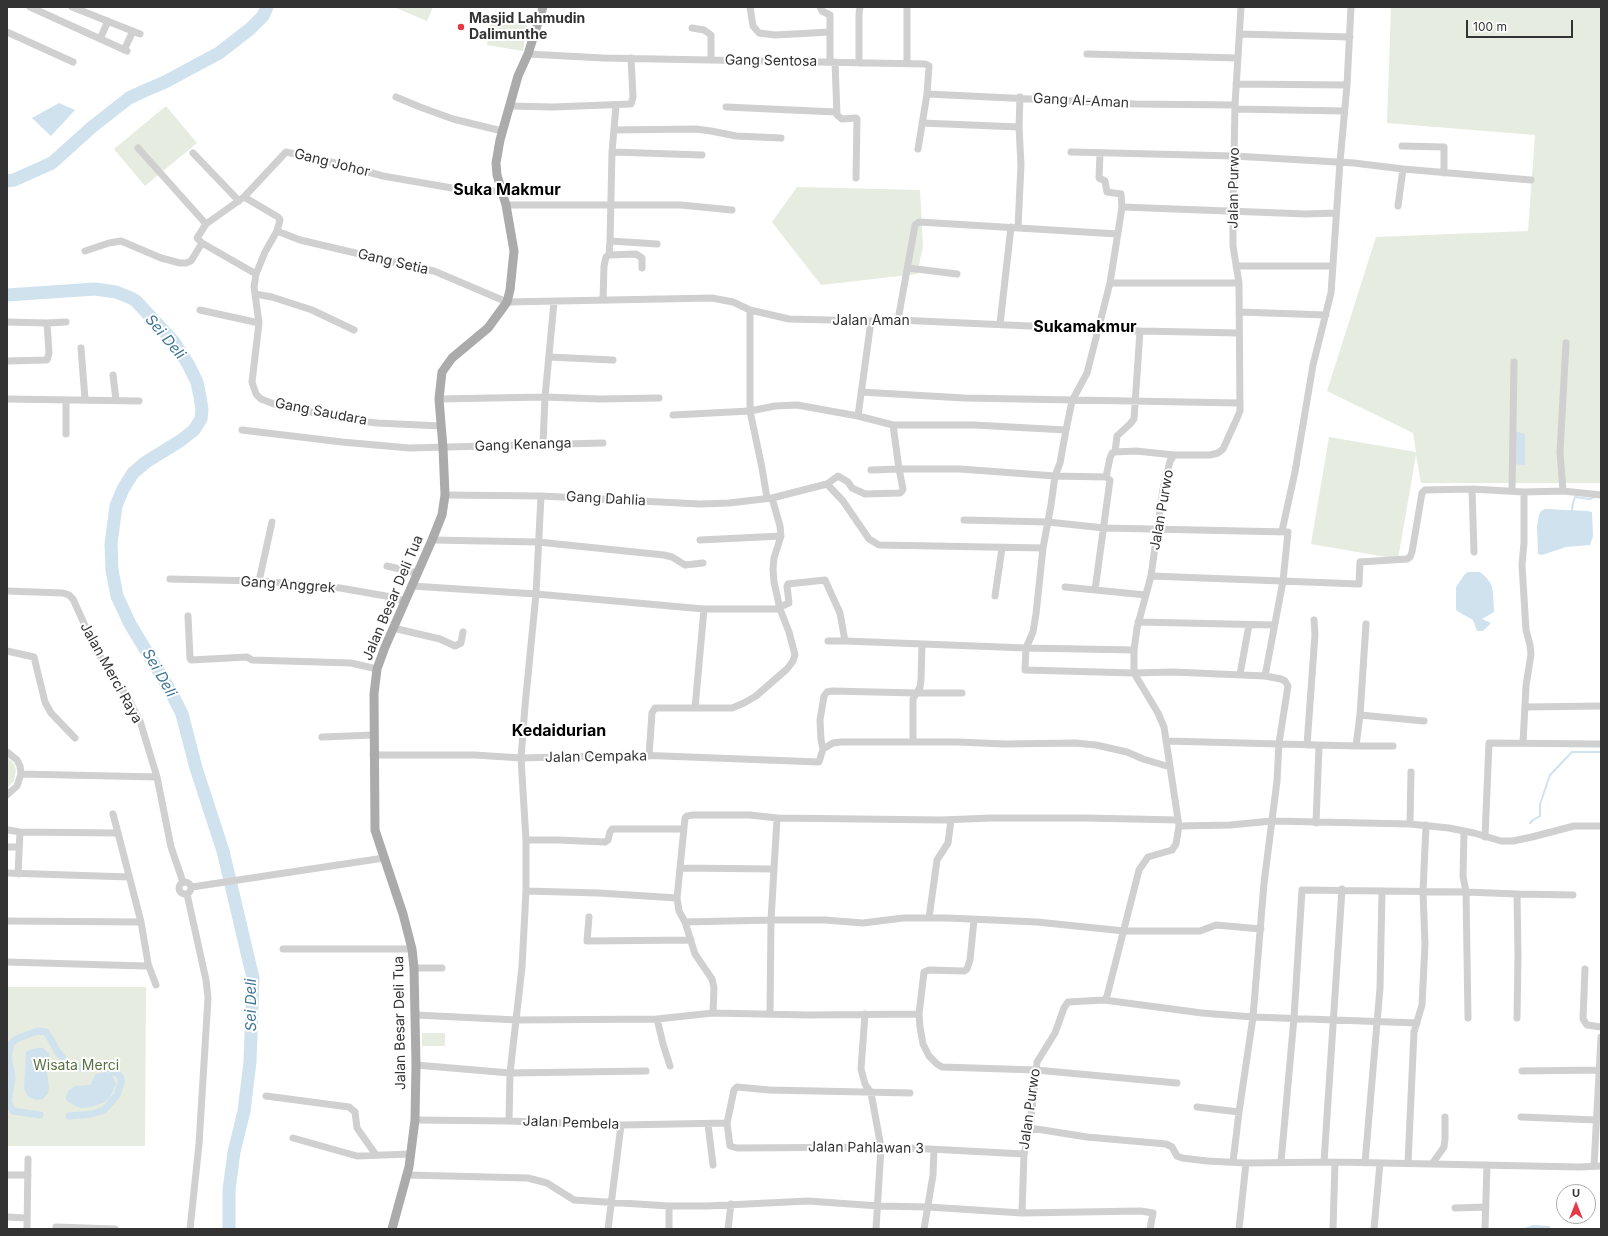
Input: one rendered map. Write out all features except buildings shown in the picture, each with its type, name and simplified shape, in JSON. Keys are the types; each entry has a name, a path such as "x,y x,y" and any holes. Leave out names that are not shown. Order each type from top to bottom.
{"main road":[{"name":"Jalan Besar Deli Tua","path":"392,1229 407,1175 415,1120 416,1015 412,949 403,914 375,830 373,755 374,694 377,669 393,628 442,515 445,495 439,399 440,377 452,358 488,328 507,302 511,282 514,251 506,205 497,175 496,162 502,131 518,76 528,54 543,7"}],"street":[{"path":"30,7 100,40 126,50 133,31"},
{"path":"72,7 140,34"},
{"path":"750,7 753,26 759,33 775,34 830,32"},
{"path":"820,7 822,11 830,15 836,112 842,119 856,118 856,178"},
{"path":"859,63 860,7"},
{"path":"907,7 907,63"},
{"name":"Jalan Purwo","path":"1134,673 1134,650 1138,622 1151,576 1163,489 1170,460 1174,455 1210,455 1218,453 1223,449 1238,416 1240,404 1239,283 1233,246 1233,212 1235,107 1241,7"},
{"path":"1265,676 1283,581 1285,531 1295,472 1314,365 1331,293 1352,7"},
{"path":"100,40 108,21"},
{"path":"692,28 706,31 711,35 711,60"},
{"path":"7,32 73,62"},
{"path":"1240,34 1350,37"},
{"name":"Gang Sentosa","path":"528,54 603,58 925,64 929,66 927,94 918,149"},
{"path":"1087,54 1238,58"},
{"path":"510,106 616,106 631,104 633,100 631,58"},
{"path":"1236,84 1347,85"},
{"name":"Gang Al-Aman","path":"927,94 1344,111"},
{"path":"396,97 453,119 502,131"},
{"path":"1000,324 1014,227 1021,164 1019,127 1020,98"},
{"path":"603,300 604,266 606,257 609,255 610,241 612,152 616,106"},
{"path":"726,106 836,112"},
{"path":"922,123 1019,127"},
{"path":"614,130 701,129 736,136 781,138"},
{"path":"1402,146 1444,147 1444,173"},
{"path":"138,148 206,224"},
{"name":"Gang Johor","path":"85,251 109,243 124,242 161,258 186,263 190,261 206,224 242,199 284,153 288,152 383,176 469,191 501,191"},
{"path":"612,152 702,155"},
{"path":"1071,152 1234,156 1362,163 1403,169 1531,180"},
{"path":"193,153 242,199 278,217 280,220 277,232"},
{"path":"1100,153 1099,178 1104,181 1107,192 1121,194 1122,207 1110,284 1086,373 1072,401 1060,463 1055,476 1043,548 1033,632 1026,648 1024,669 1026,671 1240,674 1281,679 1285,681 1288,686 1279,743 1277,781 1264,882 1253,1017 1233,1162"},
{"path":"1398,206 1403,169"},
{"path":"506,205 681,205 732,210"},
{"path":"1122,207 1233,212 1306,214 1336,213"},
{"path":"898,320 908,268 914,225 919,222 1118,234"},
{"name":"Gang Saudara","path":"277,232 265,252 256,274 254,287 258,323 252,382 254,392 261,399 274,404 343,419 377,423 441,426"},
{"name":"Gang Setia","path":"277,232 300,240 434,270 507,302"},
{"path":"199,240 256,274"},
{"path":"610,241 657,244"},
{"path":"609,255 636,254 642,258 642,268"},
{"path":"1236,266 1333,266"},
{"path":"908,268 957,274"},
{"path":"1110,284 1239,283"},
{"path":"255,294 272,297 312,310 354,330"},
{"name":"Jalan Aman","path":"507,302 712,298 733,302 750,310 789,319 871,321 898,320 1140,331 1239,333"},
{"path":"543,444 554,302"},
{"path":"200,310 258,323"},
{"path":"649,756 649,736 653,709 727,709 744,703 756,696 786,669 793,661 795,655 789,632 780,608 774,582 774,558 781,536 780,526 769,498 750,411 750,310"},
{"path":"1239,312 1326,315"},
{"path":"858,416 871,321"},
{"path":"7,322 66,322"},
{"path":"7,361 47,360 49,353 47,323"},
{"path":"1115,452 1117,436 1133,421 1136,400 1140,331"},
{"path":"1563,491 1560,452 1566,343"},
{"path":"81,348 85,399"},
{"path":"549,357 613,360"},
{"path":"1512,491 1514,362"},
{"path":"113,375 116,400"},
{"path":"861,392 964,398 1072,401 1136,400 1240,404"},
{"path":"439,399 546,396 600,399 659,398"},
{"path":"7,398 139,400"},
{"path":"66,400 66,434"},
{"path":"673,415 750,411 774,406 797,406 858,416 893,425 974,425 1066,430"},
{"path":"893,425 899,469"},
{"name":"Gang Kenanga","path":"242,430 409,448 603,443"},
{"path":"1106,477 1110,458 1112,453 1115,452 1136,451 1174,455"},
{"name":"Gang Dahlia","path":"445,495 542,496 700,504 729,503 769,498 827,484 838,476 848,482 852,488 865,494 900,493 903,489 899,469"},
{"path":"871,470 960,469 1055,476 1109,478 1110,481 1095,590"},
{"path":"827,484 843,501 869,539 880,545 1043,548"},
{"path":"1151,576 1359,584 1360,562 1407,559 1410,557 1423,492 1472,489 1524,492 1563,491 1601,494"},
{"path":"1472,489 1474,552"},
{"path":"1523,743 1528,672 1531,654 1526,630 1522,565 1524,544 1524,492"},
{"path":"509,1121 510,1073 522,966 526,891 526,840 521,758 536,594 542,496"},
{"path":"964,520 1048,522 1104,528 1157,530 1285,531"},
{"path":"259,581 272,522"},
{"path":"700,540 781,536"},
{"path":"432,540 538,542 664,555 672,557 686,565 702,563"},
{"path":"995,596 1002,548"},
{"path":"387,566 417,573"},
{"name":"Gang Anggrek","path":"170,579 259,581 340,588 405,601"},
{"path":"412,586 536,594 704,609 780,608 789,603 786,586 788,584 826,580 840,613 844,641"},
{"path":"1065,587 1146,595"},
{"name":"Jalan Merci Raya","path":"7,591 63,593 71,596 96,650 135,709 140,721 157,777 171,847 183,882"},
{"path":"695,708 704,609"},
{"path":"188,616 190,658 192,660 247,657 252,660 351,663 377,669"},
{"path":"1307,745 1315,634 1314,620"},
{"path":"1138,622 1274,625"},
{"path":"1356,746 1360,715 1366,624"},
{"path":"1240,674 1249,625"},
{"path":"393,628 440,639 455,646 461,643 463,632"},
{"path":"828,641 1134,650"},
{"path":"913,741 913,698 920,687 922,644"},
{"path":"7,651 34,658 45,702 51,713 75,738"},
{"path":"1134,673 1158,713 1164,727 1179,823 1176,844 1172,850 1148,857 1139,870 1107,996 1104,1000 1196,1012 1253,1017 1417,1023"},
{"path":"962,693 827,692 824,696 820,720 820,740 824,749 830,745 841,742 913,741 1005,744 1075,743 1127,752 1143,759 1170,766"},
{"path":"1526,707 1601,706"},
{"path":"1360,715 1424,721"},
{"path":"322,737 374,735"},
{"path":"1166,741 1279,743 1320,746 1393,746"},
{"path":"1485,837 1488,743 1601,744"},
{"path":"1316,823 1320,746"},
{"name":"Jalan Cempaka","path":"373,755 475,755 521,758 623,755 819,762 824,749"},
{"path":"7,752 17,760 20,766 21,774 18,786 7,795"},
{"path":"1410,824 1411,772"},
{"path":"21,774 157,777"},
{"path":"113,814 141,922 148,964 156,985"},
{"path":"713,1012 714,988 712,979 700,963 679,911 677,898 683,829 685,818 687,816 750,815 777,818 951,820 1026,818 1230,824 1272,821 1410,824 1426,825 1474,833 1501,841 1513,841 1567,828 1601,826"},
{"path":"770,1014 771,920 777,818"},
{"path":"929,918 937,860 948,843 951,820"},
{"path":"1408,1163 1414,1032 1422,1005 1425,944 1423,892 1426,825"},
{"path":"526,840 605,842 608,840 612,829 683,829"},
{"path":"8,830 20,832 118,833"},
{"path":"18,874 20,832"},
{"path":"1464,832 1463,876 1466,892 1468,1018"},
{"path":"7,847 19,847"},
{"path":"192,887 384,858"},
{"path":"680,868 774,869"},
{"path":"7,874 129,877"},
{"path":"187,894 182,894 179,890 179,885 183,882 188,882 192,887"},
{"path":"187,894 191,891 192,887"},
{"path":"1281,1162 1294,1018 1302,890 1466,892 1573,896"},
{"path":"1324,1162 1342,890"},
{"path":"526,891 599,893 677,898"},
{"path":"1365,1163 1380,981 1382,892"},
{"path":"187,894 206,980 208,998 199,1144 190,1229"},
{"path":"1517,894 1517,1018"},
{"path":"589,917 587,941 691,940"},
{"path":"684,922 825,920 863,923 903,918 929,918 1036,922 1124,931 1200,931 1216,925 1260,929"},
{"path":"974,920 968,968 964,971 925,971 919,1014 923,1044 928,1056 937,1064 942,1067 1036,1070 1177,1083"},
{"path":"7,921 141,922"},
{"path":"283,948 412,949"},
{"path":"7,962 145,966 148,964"},
{"path":"414,968 442,968"},
{"path":"1585,969 1583,1019 1587,1025 1601,1027"},
{"name":"Jalan Purwo","path":"1022,1213 1024,1154 1030,1128 1036,1070 1039,1057 1056,1033 1064,1008 1068,1002 1104,1000"},
{"path":"416,1015 517,1020 657,1019 713,1012 770,1014 919,1014"},
{"path":"865,1014 862,1069 865,1084 871,1093 881,1147 879,1206 876,1229"},
{"path":"657,1019 662,1044 670,1066"},
{"path":"1030,1128 1087,1137 1166,1144 1172,1147 1177,1156 1182,1158 1246,1163 1336,1162 1580,1167 1598,1166 1596,1120 1601,1037"},
{"path":"416,1065 510,1073 646,1071"},
{"path":"1522,1071 1600,1070"},
{"path":"727,1123 734,1090 737,1087 769,1090 910,1093"},
{"path":"266,1096 349,1107 355,1112 357,1128 376,1155"},
{"path":"1197,1107 1239,1112"},
{"path":"1432,1164 1444,1148 1445,1117"},
{"path":"1521,1117 1596,1120"},
{"name":"Jalan Pembela","path":"415,1120 509,1121 621,1125 727,1123"},
{"name":"Jalan Pahlawan 3","path":"727,1123 730,1146 733,1148 881,1147 1024,1154"},
{"path":"708,1124 713,1165"},
{"path":"608,1229 621,1125"},
{"path":"293,1138 357,1156 410,1154"},
{"path":"924,1229 928,1207 934,1150"},
{"path":"27,1229 28,1159"},
{"path":"1333,1229 1336,1162"},
{"path":"1239,1229 1246,1163"},
{"path":"1374,1229 1380,1163"},
{"path":"1485,1229 1487,1165"},
{"path":"7,1175 28,1175"},
{"path":"407,1175 528,1178 547,1183 574,1200 669,1206 808,1201 1022,1213 1134,1211 1153,1213 1150,1229"},
{"path":"728,1229 731,1204"},
{"path":"669,1206 669,1229"},
{"path":"1456,1208 1486,1207"},
{"path":"8,1218 27,1218"},
{"path":"56,1227 115,1229"}],"green space":[{"path":"394,7 433,7 427,21"},
{"path":"1391,7 1601,7 1601,483 1421,483 1416,455 1398,559 1311,544 1329,437 1416,452 1413,433 1327,391 1376,237 1528,231 1535,135 1387,123"},
{"path":"491,19 527,25 523,51 487,45"},
{"path":"166,106 197,143 145,186 114,149"},
{"path":"797,187 920,190 923,247 917,274 821,285 772,222"},
{"path":"7,757 14,764 16,770 14,781 7,788"},
{"name":"Wisata Merci","path":"7,987 146,987 145,1146 7,1146"},
{"path":"422,1033 445,1033 445,1046 422,1046"}],"water":[{"path":"59,103 75,110 51,136 32,118"},
{"path":"1515,431 1525,434 1525,465 1514,464"},
{"path":"1545,509 1592,512 1593,536 1590,545 1566,547 1542,555 1538,554 1537,526 1539,515 1541,511"},
{"path":"1468,572 1480,572 1491,584 1494,612 1482,619 1491,623 1483,631 1477,631 1473,620 1456,609 1456,587"},
{"path":"43,1048 49,1053 50,1061 47,1073 49,1086 48,1093 43,1099 36,1100 28,1097 24,1088 26,1052"},
{"path":"106,1072 112,1074 116,1084 110,1097 105,1102 91,1107 82,1108 75,1106 66,1100 69,1090 75,1086 90,1085 96,1074"},
{"path":"1533,1225 1550,1226 1550,1229 1522,1229"}],"waterway":[{"name":"Sei Deli","path":"7,181 14,180 52,163 92,127 129,98 165,82 219,53 250,29 263,16 267,7"},
{"name":"Sei Deli","path":"7,295 95,289 116,292 131,298 136,301 174,342 197,382 202,409 201,419 194,430 180,441 146,462 133,473 123,489 116,506 111,544 112,570 117,596 130,624 171,692 182,714 196,768 223,851 253,978 250,1062 244,1111 234,1152 229,1190 229,1229"},
{"path":"1572,510 1575,497 1590,499 1594,497"},
{"path":"1530,823 1540,816 1540,804 1550,775 1572,752 1601,752"},
{"path":"40,1115 13,1111 8,1102 12,1078 8,1057 11,1044 16,1039 38,1031 46,1032 57,1051 69,1065 84,1068 107,1067 118,1074 121,1078 117,1095 104,1110 92,1114 69,1116"}],"place":[{"name":"Masjid Lahmudin Dalimunthe","path":"461,27"}],"district":[{"name":"Suka Makmur","path":"507,190"},
{"name":"Sukamakmur","path":"1085,327"},
{"name":"Kedaidurian","path":"559,731"}]}
